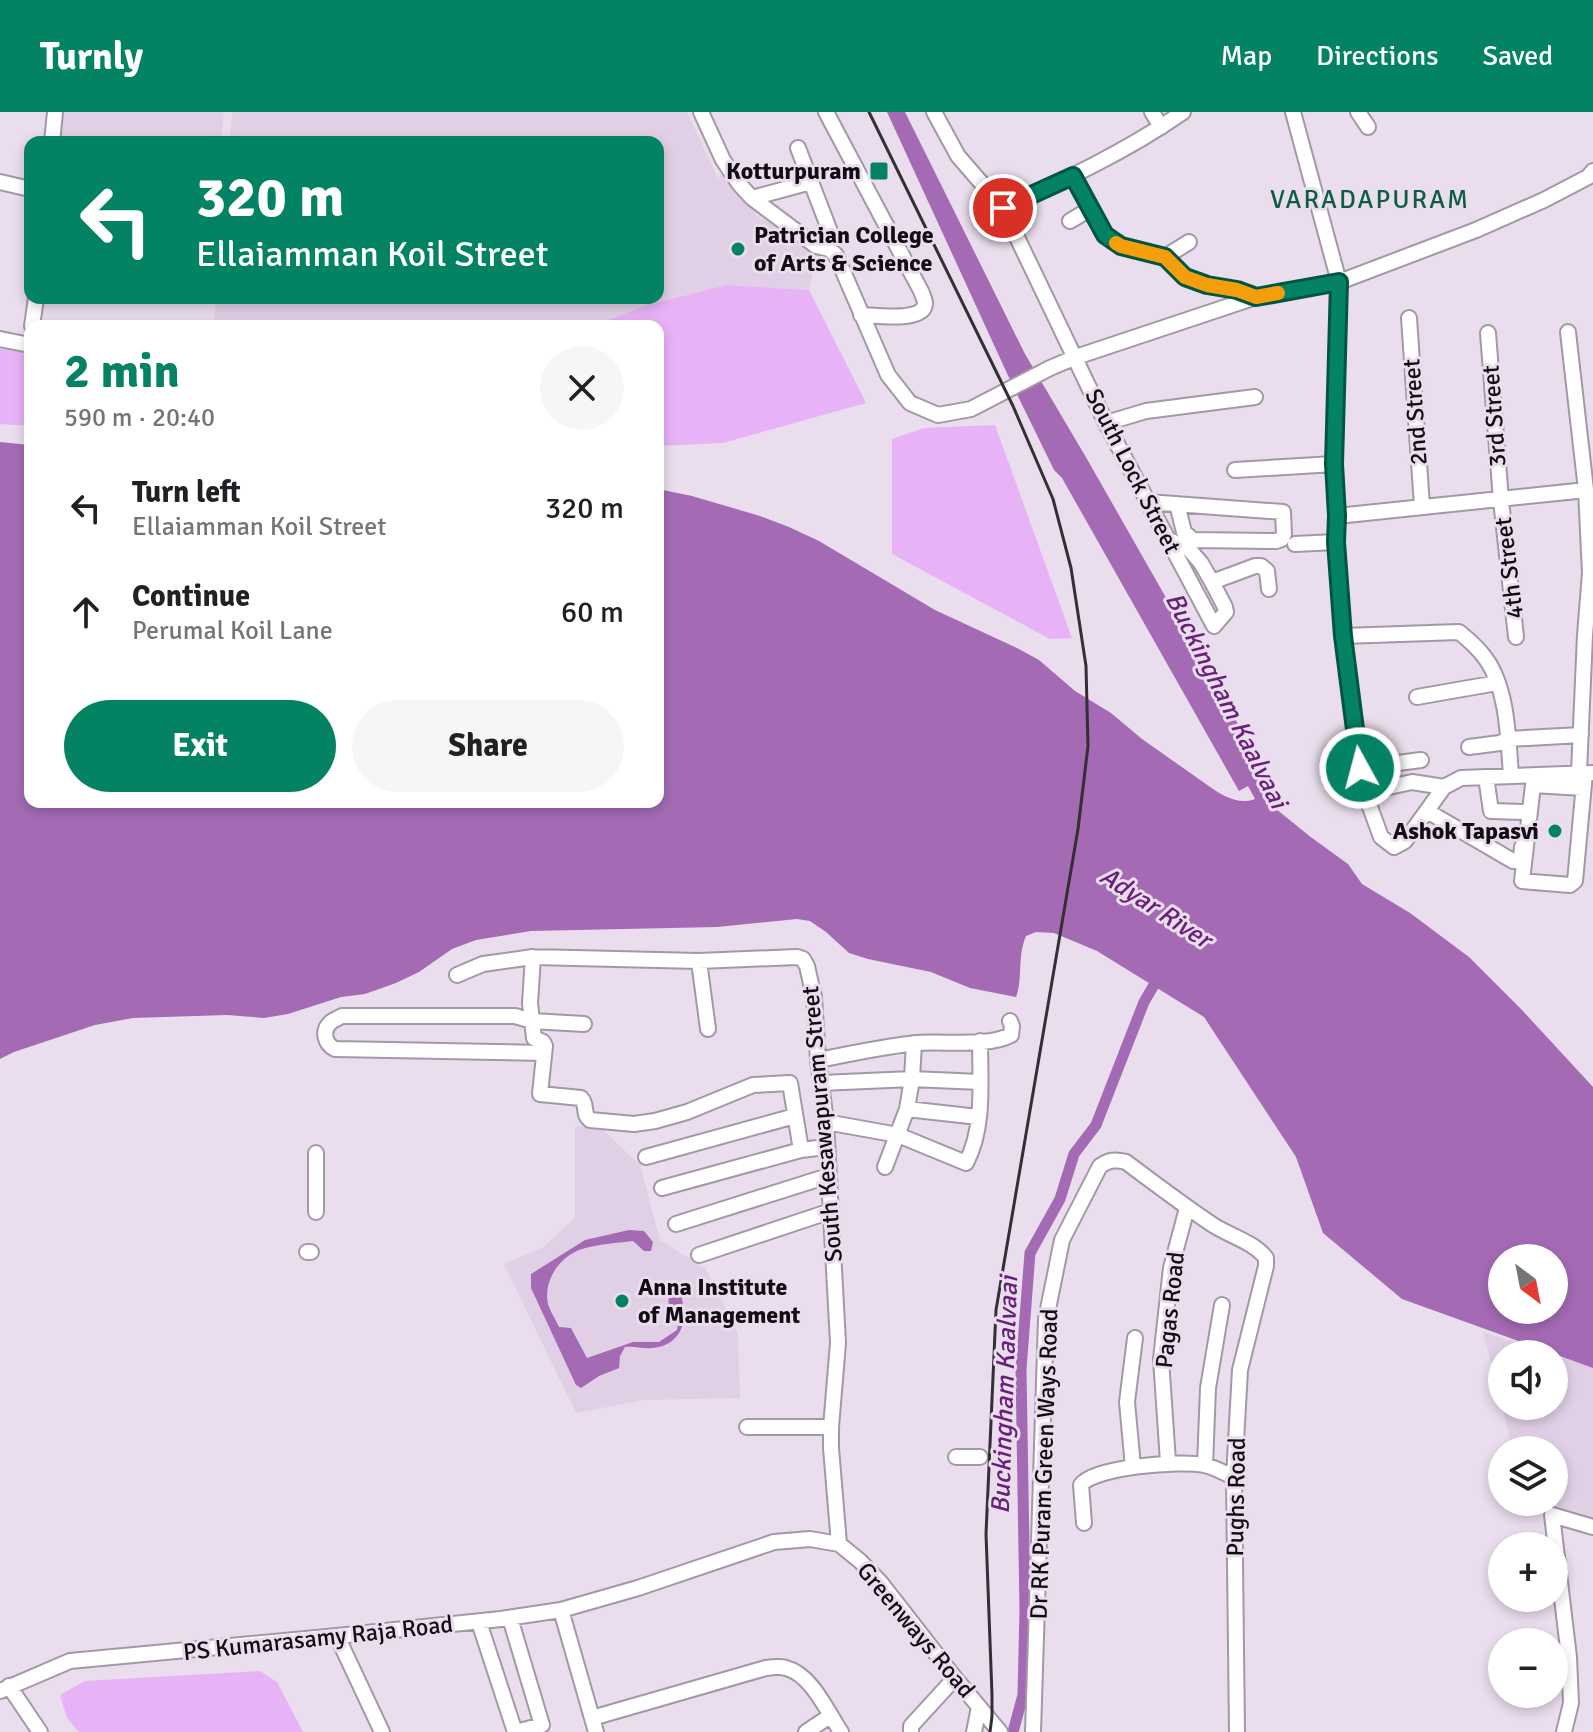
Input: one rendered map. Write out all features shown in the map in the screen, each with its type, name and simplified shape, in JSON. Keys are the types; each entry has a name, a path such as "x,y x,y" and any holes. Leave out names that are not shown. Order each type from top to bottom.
{"street":[{"path":"53,136 55,112"},
{"path":"701,112 731,174 752,198 816,246 829,249 838,259 888,375 910,403 938,415 971,409 1076,357 1256,297 1339,282 1476,230 1591,175"},
{"path":"826,112 925,301 925,307 914,315 861,315"},
{"name":"South Lock Street","path":"934,112 958,156 1003,208 1106,423 1214,626 1226,612 1212,582"},
{"path":"1152,112 1161,127"},
{"path":"1003,208 1073,176 1183,112"},
{"path":"1293,112 1339,282 1335,547 1362,785 1381,837 1394,847 1405,841 1444,787 1461,778 1587,774"},
{"path":"1358,112 1368,127"},
{"path":"798,148 831,234 829,249"},
{"path":"1073,176 1105,235 1121,246 1165,257 1185,277 1256,297"},
{"path":"0,182 24,188"},
{"path":"752,198 811,182"},
{"path":"1070,221 1090,209"},
{"path":"1165,257 1189,242"},
{"name":"2nd Street","path":"1409,318 1422,506"},
{"path":"1526,778 1522,881 1570,885 1575,881 1587,774 1581,735 1590,573 1590,507 1586,490 1588,451 1575,389 1568,332"},
{"name":"3rd Street","path":"1488,333 1501,500"},
{"path":"0,339 24,344"},
{"path":"1575,389 1593,386"},
{"path":"1106,423 1146,411 1255,397"},
{"path":"1235,470 1334,464"},
{"path":"1337,516 1586,490"},
{"name":"4th Street","path":"1501,500 1516,637"},
{"path":"1148,502 1177,504 1283,512 1284,534 1282,539 1276,541 1193,540 1184,532 1177,504"},
{"path":"1169,540 1188,548 1212,582 1261,566 1267,571 1269,589"},
{"path":"1295,544 1335,547"},
{"path":"1343,636 1459,632 1488,661 1506,713 1508,739 1526,778 1521,858 1513,861 1427,811"},
{"path":"1417,697 1497,683"},
{"path":"1469,747 1508,739 1581,735"},
{"path":"1360,768 1421,760"},
{"path":"1486,777 1491,811 1523,812"},
{"path":"1366,792 1412,782 1444,787"},
{"path":"533,957 532,1021 534,1038 543,1042 544,1053 540,1094 581,1098 590,1120 634,1124 687,1112 753,1085 790,1083 801,1150"},
{"name":"South Kesawapuram Street","path":"457,975 483,964 533,957 699,961 803,959 814,997 826,1122 838,1343 831,1448 839,1544"},
{"path":"699,961 708,1029"},
{"path":"544,1053 335,1049 325,1039 325,1032 329,1023 342,1016 515,1016 532,1021 584,1024"},
{"path":"818,1060 914,1043 1008,1037 1012,1031 1010,1021"},
{"path":"826,1122 898,1135 966,1163 978,1117 980,1041"},
{"path":"885,1167 907,1109 914,1043"},
{"path":"821,1083 912,1079 980,1082"},
{"path":"907,1109 978,1117"},
{"path":"646,1157 795,1116"},
{"path":"662,1188 801,1150 826,1147"},
{"path":"316,1153 316,1212"},
{"name":"Dr RK Puram Green Ways Road","path":"1033,1732 1046,1319 1062,1240 1094,1176 1107,1161 1117,1159 1126,1162 1187,1208"},
{"path":"676,1224 828,1176"},
{"name":"Pughs Road","path":"1187,1208 1258,1249 1266,1258 1240,1370 1234,1477 1237,1732"},
{"name":"Pagas Road","path":"1168,1462 1161,1359 1171,1268 1187,1208"},
{"path":"699,1255 831,1211"},
{"path":"1205,1465 1208,1388 1222,1305"},
{"path":"1133,1467 1127,1402 1135,1338"},
{"path":"747,1427 831,1427"},
{"path":"956,1457 980,1457"},
{"path":"1084,1523 1081,1485 1086,1478 1168,1462 1205,1465 1234,1477"},
{"path":"1564,1732 1571,1703 1569,1657 1552,1515 1593,1527"},
{"name":"Greenways Road","path":"638,1588 774,1542 810,1539 839,1544 881,1583 1000,1732"},
{"name":"PS Kumarasamy Raja Road","path":"4,1688 70,1661 479,1622 561,1610 638,1588"},
{"path":"561,1610 594,1725 766,1668 783,1666 807,1680 841,1732"},
{"path":"479,1622 516,1732 542,1725 510,1618"},
{"path":"337,1636 382,1732"},
{"path":"906,1730 955,1678"},
{"path":"4,1688 40,1732"},
{"path":"974,1732 979,1707"},
{"path":"806,1732 830,1716"}],"shaded area":[{"path":"62,112 224,112 222,136 60,136"},
{"path":"232,112 687,112 718,179 723,170 758,208 755,215 819,248 809,290 726,285 664,301 664,136 230,136"},
{"path":"726,285 809,290 866,403 723,443 664,446 664,320 608,320 644,306 664,304 664,301"},
{"path":"216,304 652,304 608,320 214,320"},
{"path":"0,349 24,352 24,426 0,424"},
{"path":"995,425 1072,638 1050,639 892,554 892,439 924,428"},
{"name":"Anna Institute of Management","path":"575,1126 601,1128 640,1165 660,1240 706,1269 738,1333 740,1398 644,1400 576,1413 504,1264 542,1248 575,1218"},
{"path":"1483,1332 1508,1340 1488,1340 1488,1352"},
{"path":"1568,1359 1593,1367 1593,1521 1568,1513 1568,1436 1509,1436 1505,1420 1568,1420"},
{"path":"260,1671 277,1682 303,1732 79,1732 67,1718 60,1695 85,1681"}],"water":[{"name":"Adyar River","path":"887,112 905,112 1025,354 1267,775 1257,781 1271,805 1348,864 1362,884 1410,913 1469,957 1593,1087 1593,1368 1568,1359 1568,1340 1515,1340 1402,1299 1323,1233 1296,1157 1204,1017 1097,951 1054,933 1036,932 1026,936 1016,997 970,988 931,972 849,953 810,921 797,919 717,927 531,931 476,940 452,949 419,972 396,983 288,1014 264,1018 227,1015 133,1018 95,1025 0,1059 0,442 24,444 24,808 664,808 664,490 760,516 819,541 935,610 1039,660 1075,691 1111,713 1142,739 1218,792 1238,801 1255,799 1248,786 1239,791 1062,478 1054,470 1011,382"},
{"path":"629,1230 644,1231 653,1242 651,1251 644,1251 633,1241 595,1246 574,1252 560,1263 551,1278 547,1295 559,1327 571,1328 587,1358 633,1342 659,1342 677,1330 679,1319 668,1302 671,1292 678,1288 684,1308 682,1327 672,1341 663,1346 625,1347 619,1368 581,1388 576,1385 531,1288 531,1274 585,1240"}],"waterway":[{"name":"Buckingham Kaalvaai","path":"1013,1732 1023,1695 1025,1610 1021,1369 1030,1253 1060,1199 1074,1154 1096,1125 1144,1002 1161,973"}],"railway":[{"path":"869,112 1013,406 1053,499 1071,568 1086,666 1088,746 1078,829 996,1310 986,1534 992,1695 990,1732"}],"slow traffic":[{"path":"1116,243 1165,257 1185,277 1207,285 1256,297 1278,293"}],"place":[{"name":"Kotturpuram","path":"879,171"},
{"name":"Patrician College of Arts & Science","path":"738,249"},
{"name":"Ashok Tapasvi","path":"1555,831"},
{"name":"Anna Institute of Management","path":"622,1301"}],"district":[{"name":"VARADAPURAM","path":"1370,199"}],"route":[{"path":"1003,208 1073,176 1105,235 1121,246 1165,257 1185,277 1256,297 1339,282 1334,464 1336,542 1343,636 1360,768"}]}
